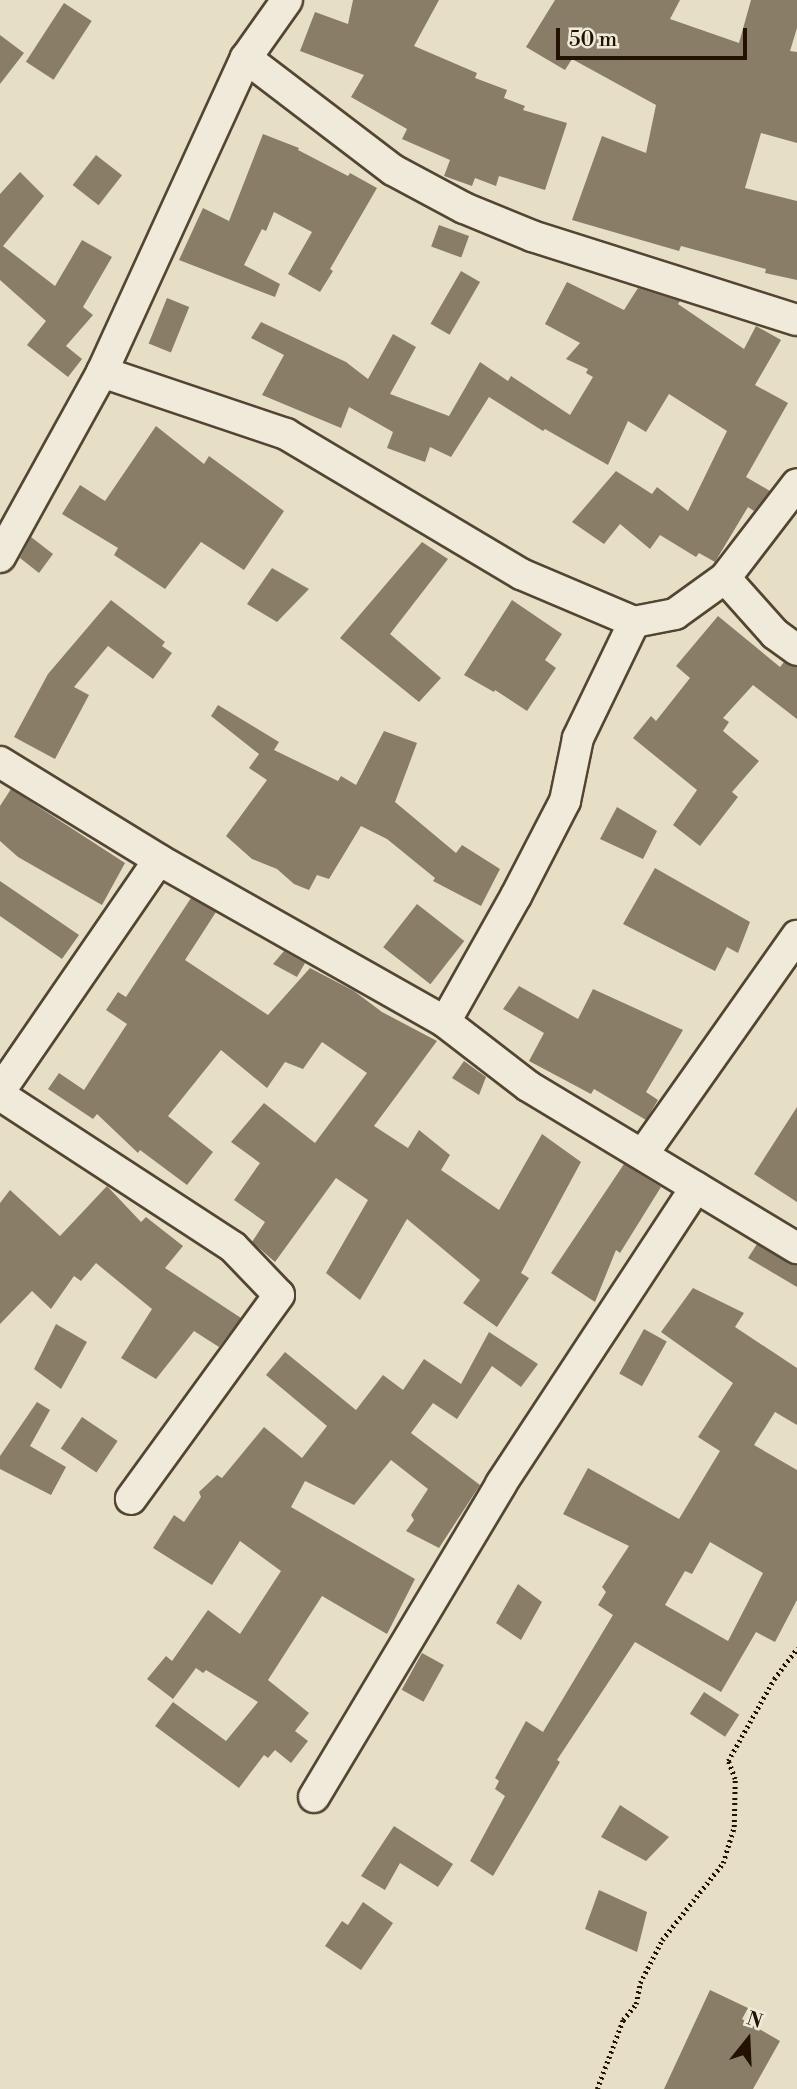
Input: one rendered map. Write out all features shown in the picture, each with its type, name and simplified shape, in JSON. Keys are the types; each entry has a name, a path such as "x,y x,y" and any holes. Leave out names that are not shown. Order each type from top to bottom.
{"street":[{"path":"0,557 102,372 246,58 287,0"},
{"path":"246,58 393,170 464,208 532,236 797,320"},
{"path":"102,372 286,434 521,574 634,622 676,614 725,578 797,484"},
{"path":"725,578 775,634 797,650"},
{"path":"445,1022 516,896 565,801 578,738 634,622"},
{"path":"0,762 159,860 445,1022 528,1086 797,1248"},
{"path":"131,1499 279,1295 233,1247 0,1093 159,860"},
{"path":"643,1154 797,936"},
{"path":"314,1797 501,1484 696,1187"}],"path":[{"path":"597,2089 623,2020 636,2004 640,1983 662,1940 723,1863 734,1827 735,1779 728,1762 774,1679 797,1648"}],"building":[{"path":"353,0 439,0 414,46 477,73 475,78 507,90 504,98 525,106 523,110 567,123 545,190 499,176 496,186 475,178 472,186 444,176 450,160 402,139 407,129 351,97 364,75 300,51 315,12 348,24"},
{"path":"555,0 680,0 670,19 739,43 751,0 797,0 797,28 790,51 797,52 797,143 761,133 745,188 797,201 797,280 765,273 766,269 681,246 679,251 572,220 602,136 646,153 656,105 572,59 565,70 526,47"},
{"path":"64,3 92,21 54,80 26,62"},
{"path":"0,35 24,53 0,84"},
{"path":"263,134 299,148 298,150 348,176 350,173 377,188 330,269 333,271 320,292 288,274 312,232 274,212 266,231 262,229 244,265 280,284 275,297 179,260 203,208 229,221"},
{"path":"96,155 122,175 99,205 73,185"},
{"path":"20,172 44,196 3,246 55,286 82,240 112,257 83,307 93,315 66,346 82,359 68,377 27,345 46,321 0,280 0,194"},
{"path":"439,225 469,236 461,258 431,247"},
{"path":"461,271 480,282 450,335 430,324"},
{"path":"567,282 624,310 638,288 680,301 678,304 744,349 756,326 781,340 755,385 788,403 746,477 770,491 754,511 748,507 715,562 699,553 696,557 660,535 650,549 620,524 604,544 572,522 616,471 652,494 657,487 688,511 727,431 669,394 646,432 628,421 608,465 545,429 543,431 489,397 451,457 430,447 425,462 387,448 393,432 349,407 341,428 262,395 284,355 251,338 261,322 346,362 368,379 393,334 416,347 390,394 449,416 480,362 508,381 511,376 570,415 593,377 586,373 588,369 566,359 580,343 545,324"},
{"path":"167,298 189,307 171,352 149,343"},
{"path":"156,426 204,464 209,456 284,511 244,570 201,542 165,589 114,555 118,548 62,514 80,485 105,501"},
{"path":"31,537 53,554 39,573 20,558"},
{"path":"422,542 448,559 390,634 441,678 419,702 340,638"},
{"path":"272,568 309,589 277,622 247,604"},
{"path":"111,600 165,642 162,646 172,653 153,679 108,646 74,687 89,695 55,759 14,737 48,674"},
{"path":"512,600 562,634 545,660 556,668 527,711 495,690 494,692 464,675"},
{"path":"718,616 780,667 784,662 797,667 797,719 753,685 723,718 729,722 723,731 759,761 732,792 738,797 700,846 673,825 697,790 633,738 651,716 656,721 690,678 676,666"},
{"path":"218,705 279,742 274,750 338,781 341,776 356,785 384,731 417,743 395,802 456,853 462,845 500,869 481,906 433,881 435,878 387,839 361,826 329,879 317,875 309,890 294,884 277,869 252,859 226,836 267,780 249,768 259,754 211,716"},
{"path":"11,789 125,863 102,905 18,857 0,841 0,806"},
{"path":"617,807 657,831 643,859 600,839"},
{"path":"655,868 750,922 738,953 727,947 715,971 623,924"},
{"path":"0,881 79,935 62,959 0,916"},
{"path":"191,898 216,912 185,960 268,1015 310,968 354,991 382,1012 437,1041 374,1126 408,1148 419,1130 450,1155 441,1170 499,1210 542,1134 581,1162 521,1273 529,1278 497,1327 463,1303 480,1280 407,1219 360,1300 326,1273 368,1200 336,1178 275,1262 252,1242 265,1222 234,1200 260,1163 231,1142 264,1103 315,1143 367,1073 322,1042 303,1069 285,1062 267,1088 221,1050 168,1116 213,1152 187,1185 140,1150 138,1153 97,1114 93,1119 48,1089 59,1073 84,1090 127,1024 106,1010 118,992 126,997"},
{"path":"417,904 464,941 430,984 383,947"},
{"path":"284,951 305,963 297,977 273,964"},
{"path":"519,986 578,1019 593,989 683,1030 646,1092 658,1100 646,1120 594,1089 591,1094 529,1061 544,1033 503,1009"},
{"path":"464,1061 486,1077 479,1095 452,1078"},
{"path":"797,1107 797,1202 754,1174"},
{"path":"624,1164 661,1187 620,1253 616,1250 595,1302 551,1273"},
{"path":"107,1186 141,1222 146,1217 183,1246 165,1268 241,1318 219,1347 194,1331 156,1379 121,1358 152,1309 96,1263 81,1281 74,1276 51,1309 32,1291 0,1324 0,1203 10,1190 60,1236"},
{"path":"757,1244 797,1265 797,1287 748,1258"},
{"path":"693,1288 744,1313 735,1327 797,1368 797,1425 775,1412 754,1445 797,1470 797,1600 775,1642 756,1632 721,1692 635,1642 557,1760 560,1762 493,1876 470,1861 505,1796 495,1789 499,1781 495,1778 526,1721 543,1732 613,1615 598,1605 606,1592 602,1587 629,1546 563,1514 588,1468 679,1519 720,1451 698,1437 733,1383 661,1332","holes":["710,1542 763,1573 728,1641 665,1605 685,1571 692,1574"]},
{"path":"56,1324 87,1342 61,1389 34,1369"},
{"path":"644,1329 667,1342 642,1386 619,1374"},
{"path":"489,1332 538,1364 521,1387 492,1366 457,1419 433,1403 411,1433 480,1485 439,1548 406,1531 414,1520 411,1515 428,1489 391,1460 354,1505 305,1481 291,1507 415,1579 387,1634 322,1596 268,1680 309,1713 295,1731 308,1741 291,1763 275,1750 268,1758 264,1755 239,1788 155,1726 173,1702 226,1741 258,1702 206,1670 203,1673 196,1668 173,1699 147,1679 166,1656 172,1661 208,1610 240,1634 281,1571 240,1541 212,1585 153,1548 174,1515 184,1522 201,1497 199,1492 217,1475 222,1478 264,1427 302,1458 327,1426 266,1375 285,1352 356,1410 383,1375 403,1390 424,1359 461,1384"},
{"path":"37,1402 50,1410 30,1446 66,1467 51,1495 0,1469 0,1456"},
{"path":"82,1417 118,1441 96,1473 61,1449"},
{"path":"518,1584 542,1602 521,1640 496,1623"},
{"path":"422,1653 444,1665 424,1702 402,1690"},
{"path":"704,1692 739,1715 725,1737 690,1714"},
{"path":"620,1805 669,1837 646,1861 601,1837"},
{"path":"394,1826 453,1864 438,1887 400,1863 385,1890 361,1876"},
{"path":"599,1890 647,1912 637,1952 585,1929"},
{"path":"363,1902 393,1923 361,1970 325,1946 342,1921 348,1925"},
{"path":"710,1990 748,2008 742,2019 780,2041 753,2089 664,2089"}]}
